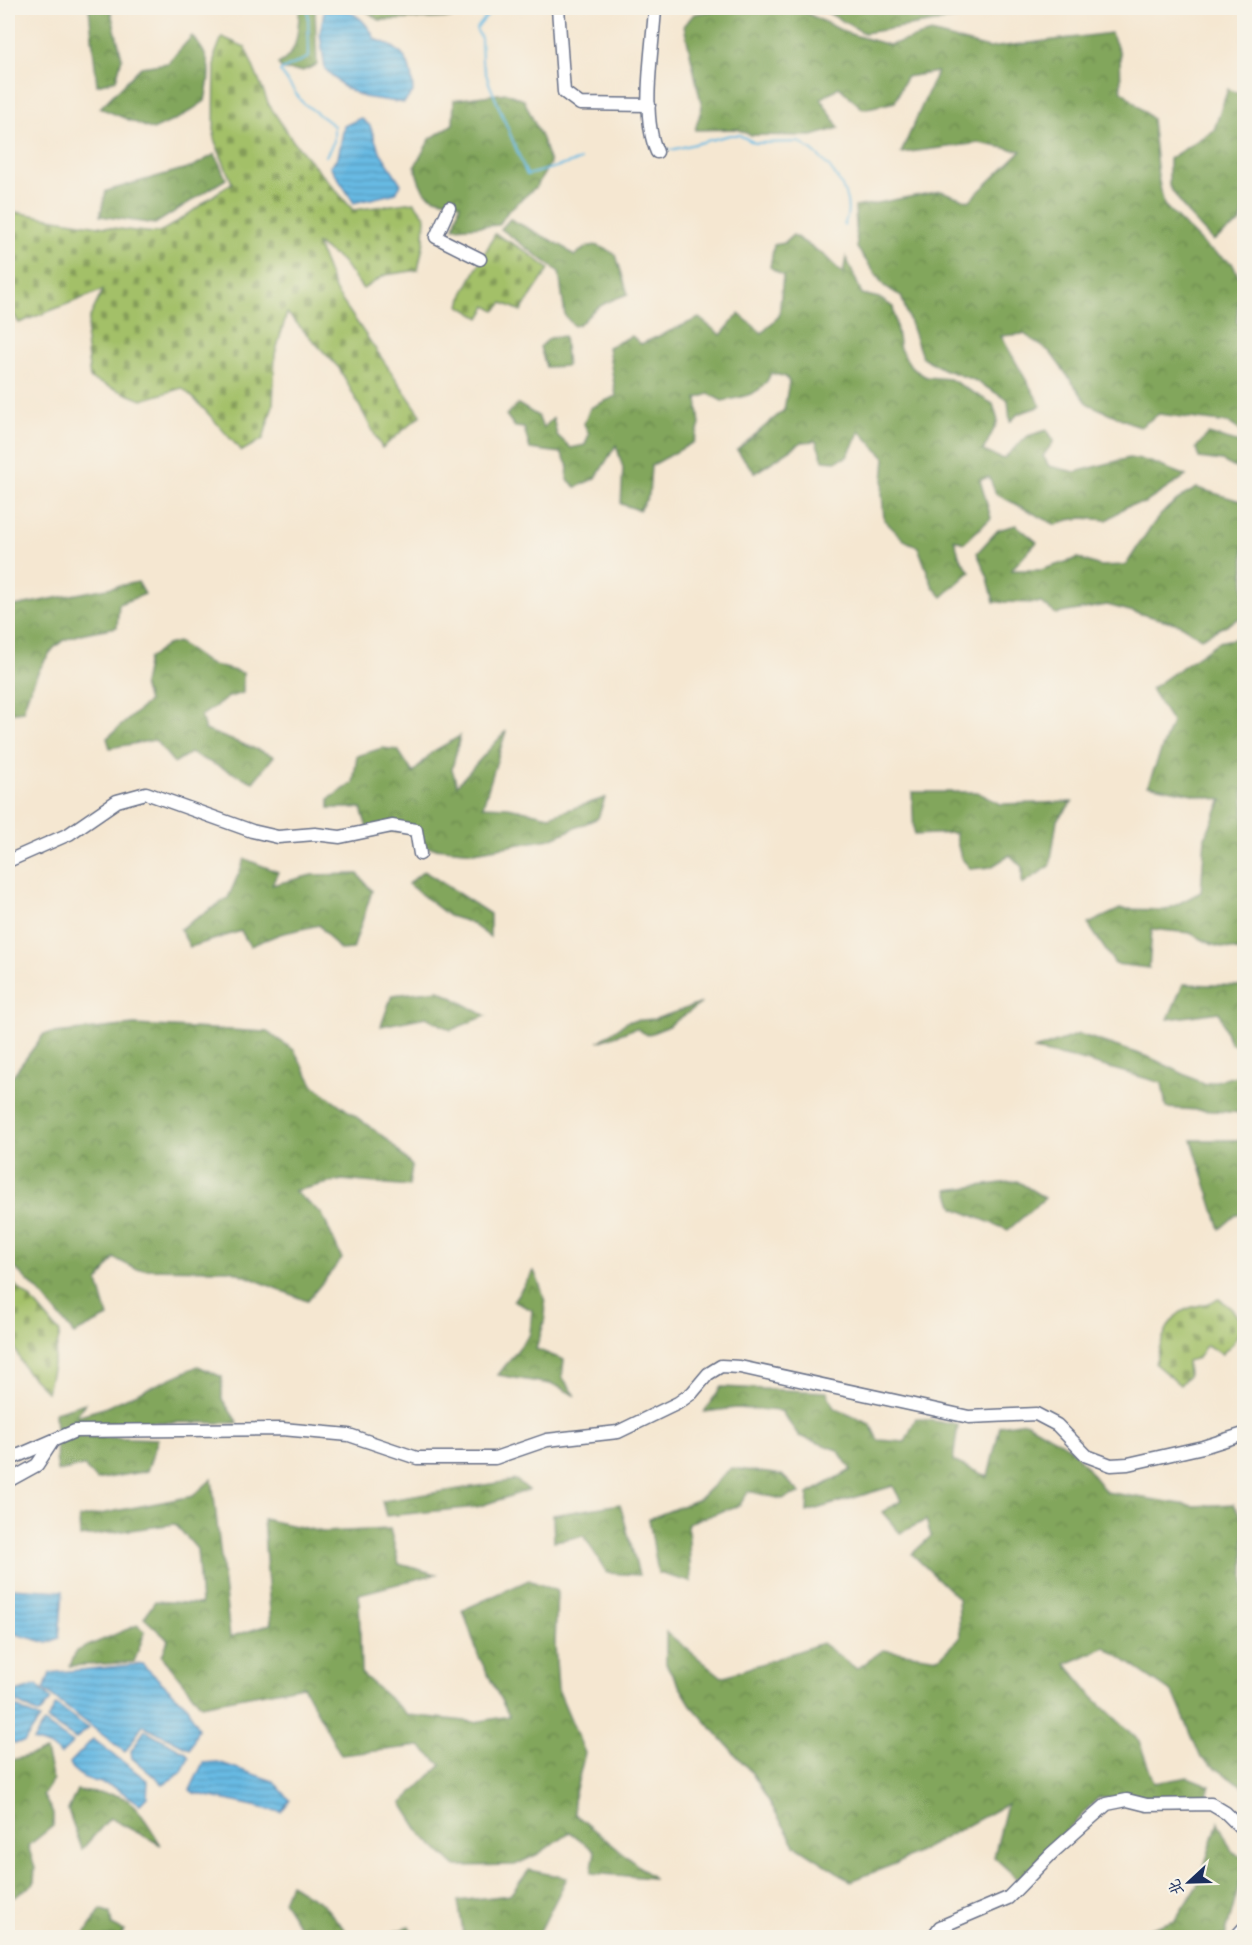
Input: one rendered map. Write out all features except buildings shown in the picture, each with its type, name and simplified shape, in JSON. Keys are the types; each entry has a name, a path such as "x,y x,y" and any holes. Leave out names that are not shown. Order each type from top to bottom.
{"street":[{"path":"558,8 564,92 580,104 649,105"},
{"path":"655,8 649,105 653,144 657,152"},
{"path":"449,208 436,237 480,259"},
{"path":"8,861 69,834 117,801 146,793 252,831 278,837 315,834 340,837 393,826 407,826 416,830 420,854"},
{"path":"8,1460 75,1431 282,1429 349,1435 417,1458 495,1458 547,1440 618,1432 678,1403 692,1393 708,1374 721,1366 740,1367 969,1417 1036,1414 1057,1425 1087,1456 1111,1465 1128,1464 1203,1447 1245,1434"},
{"path":"8,1481 37,1465 52,1442"},
{"path":"932,1938 940,1927 1008,1898 1052,1853 1107,1804 1127,1800 1147,1805 1211,1804 1226,1813 1245,1831"},
{"path":"1236,1938 1245,1928"}],"green space":[{"path":"89,8 110,8 122,58 116,80 97,85"},
{"path":"300,8 315,8 317,65 302,71 283,70 278,64 285,60 294,47"},
{"path":"362,8 461,8 451,18 379,20"},
{"path":"729,8 796,8 847,33 889,45 931,33 989,48 1111,33 1120,53 1121,90 1152,119 1158,177 1164,205 1208,249 1232,263 1240,279 1237,322 1244,336 1244,433 1229,423 1159,414 1140,427 1088,404 1050,352 1024,334 1001,336 1041,406 1018,414 1010,422 1008,400 974,380 943,369 922,357 901,296 884,286 857,248 855,207 941,191 969,201 1021,151 979,143 901,153 937,72 906,77 895,102 863,109 839,87 821,99 839,128 812,136 750,135 737,129 695,130 702,107 684,26 694,14"},
{"path":"819,8 954,8 961,18 864,33"},
{"path":"192,36 204,52 209,66 205,101 181,117 153,130 100,108 141,67 168,63"},
{"path":"222,37 245,47 269,105 293,141 353,210 414,202 425,216 424,241 418,270 385,275 363,289 342,261 317,244 336,292 421,415 382,448 339,368 287,313 275,354 273,405 263,439 242,451 182,388 142,400 90,379 86,341 89,319 103,290 19,323 8,305 8,211 112,228 159,232 232,183 214,139 215,55"},
{"path":"1228,89 1244,96 1244,210 1241,222 1213,241 1188,214 1169,186 1169,159 1214,130"},
{"path":"506,93 524,100 550,163 537,186 508,211 499,225 454,228 460,204 428,195 421,185 415,166 430,139 453,124 454,100"},
{"path":"215,154 226,179 155,224 100,216 106,191 194,166"},
{"path":"510,219 564,247 574,256 595,245 616,255 628,294 601,306 574,326 565,316 559,272 501,229"},
{"path":"495,234 524,250 549,269 521,311 503,303 495,311 487,306 480,318 460,306 463,294"},
{"path":"793,235 824,255 843,274 846,257 862,294 879,298 893,307 900,349 912,368 926,377 950,379 993,404 998,421 983,451 1003,459 1028,436 1047,430 1054,441 1043,456 1049,466 1075,472 1129,458 1148,461 1186,476 1145,503 1127,506 1107,520 1083,518 1068,520 1056,525 996,494 989,477 980,480 991,518 964,543 954,539 960,558 970,572 942,597 933,587 918,547 904,540 884,520 882,493 885,458 860,431 847,457 836,461 823,460 816,441 802,442 755,473 737,450 784,410 789,382 786,377 771,373 758,390 737,398 722,401 709,394 697,398 700,425 694,442 651,466 649,495 639,510 621,504 623,468 616,445 596,478 576,487 567,479 568,466 561,453 530,449 524,428 515,427 506,415 518,404 538,416 543,428 553,418 557,435 571,448 585,445 589,434 584,424 590,408 616,396 608,347 632,336 641,344 699,318 721,335 739,314 762,333 779,316 783,276 770,267 774,245 784,243"},
{"path":"564,336 567,366 546,367 540,347 550,338"},
{"path":"1208,434 1244,444 1243,488 1239,481 1243,472 1222,461 1199,458 1196,448"},
{"path":"1197,488 1244,502 1244,616 1201,638 1179,624 1107,605 1056,614 1041,603 994,602 988,578 977,553 998,530 1016,525 1037,542 1011,570 1041,570 1078,558 1100,566 1126,565 1163,512"},
{"path":"138,582 145,594 119,604 117,627 84,633 60,643 49,654 40,669 23,711 8,713 8,611 15,606"},
{"path":"1244,637 1244,952 1213,945 1190,933 1152,929 1149,968 1115,964 1088,924 1120,909 1166,910 1201,892 1205,837 1222,800 1148,785 1172,722 1151,689 1218,642"},
{"path":"178,642 209,664 243,673 243,693 229,697 201,716 205,730 274,756 253,782 190,753 174,763 155,740 110,748 107,738 148,702 143,684 148,659 167,645"},
{"path":"506,731 483,806 508,807 549,816 605,798 598,818 550,839 474,852 414,846 414,831 368,831 361,808 329,808 329,799 353,783 357,756 382,748 398,750 413,773 432,752 460,736 452,769 457,785"},
{"path":"912,792 977,792 1000,804 1072,802 1057,820 1050,866 1022,884 1022,867 1010,855 991,867 971,869 961,858 955,833 914,835"},
{"path":"245,859 278,872 272,885 312,875 358,874 372,891 353,949 340,950 319,925 280,934 250,946 241,931 190,947 180,929 228,898"},
{"path":"424,871 490,914 490,937 469,922 449,916 408,884"},
{"path":"1183,984 1244,986 1244,1049 1230,1043 1219,1012 1168,1019"},
{"path":"439,990 486,1016 451,1030 426,1017 381,1026 392,995"},
{"path":"702,1003 667,1027 647,1035 636,1028 598,1042 628,1021 655,1019"},
{"path":"134,1025 267,1032 294,1050 314,1086 388,1140 412,1166 409,1186 342,1180 294,1191 322,1214 342,1259 307,1301 231,1270 136,1269 114,1258 98,1282 108,1317 74,1334 42,1295 8,1261 8,1082 44,1034"},
{"path":"1079,1034 1151,1058 1204,1084 1244,1074 1244,1113 1166,1108 1162,1083 1078,1059 1034,1050"},
{"path":"1192,1140 1244,1140 1244,1214 1236,1215 1220,1229"},
{"path":"1017,1181 1045,1198 1008,1230 954,1208 948,1190"},
{"path":"534,1271 543,1293 546,1309 536,1349 564,1360 562,1377 576,1396 555,1385 498,1375 530,1334 532,1310 513,1301"},
{"path":"8,1279 31,1299 60,1333 47,1392 26,1371 8,1335"},
{"path":"1218,1298 1233,1310 1243,1325 1233,1343 1222,1354 1206,1345 1198,1358 1187,1361 1188,1376 1180,1385 1155,1364 1165,1332 1169,1324 1180,1313"},
{"path":"198,1366 222,1377 222,1399 238,1423 123,1422 56,1432 55,1412 85,1403 76,1416 104,1408"},
{"path":"721,1387 827,1392 834,1408 870,1424 878,1440 905,1442 916,1418 958,1425 953,1461 988,1477 1000,1426 1026,1422 1071,1448 1106,1492 1194,1506 1234,1504 1244,1521 1244,1787 1201,1758 1174,1694 1105,1647 1066,1664 1093,1697 1139,1741 1154,1783 1188,1777 1210,1786 1206,1798 1099,1797 1019,1880 994,1857 1007,1804 900,1862 851,1881 795,1845 752,1773 691,1705 666,1664 666,1632 722,1677 822,1643 857,1669 883,1650 939,1658 960,1637 958,1598 912,1554 931,1536 926,1520 900,1533 882,1512 901,1501 893,1486 807,1512 808,1494 851,1470 838,1450 799,1436 781,1411 736,1408 704,1412"},
{"path":"74,1436 158,1439 147,1471 96,1480 84,1466 57,1471 56,1444"},
{"path":"731,1468 782,1475 800,1493 782,1499 748,1491 740,1505 688,1523 691,1582 658,1573 649,1519 699,1499"},
{"path":"212,1479 230,1637 271,1624 263,1519 323,1532 390,1529 399,1564 436,1574 359,1594 361,1673 408,1715 475,1722 509,1716 478,1655 463,1610 529,1580 557,1591 555,1645 558,1689 585,1753 573,1801 575,1814 653,1878 591,1873 595,1851 570,1832 538,1854 515,1865 455,1866 422,1835 402,1803 441,1765 420,1746 341,1755 303,1686 201,1705 162,1656 168,1640 144,1618 155,1601 201,1604 197,1549 175,1524 80,1537 79,1518 193,1496"},
{"path":"516,1480 529,1490 477,1507 386,1516 382,1501"},
{"path":"620,1504 639,1575 607,1573 584,1536 554,1541 553,1515"},
{"path":"137,1625 145,1632 134,1662 70,1666 76,1651"},
{"path":"46,1751 53,1780 43,1795 53,1813 53,1826 28,1846 35,1867 34,1883 15,1897 8,1894 8,1761"},
{"path":"77,1790 126,1799 143,1817 161,1845 110,1818 82,1849 68,1810"},
{"path":"1218,1822 1233,1853 1244,1858 1244,1868 1225,1937 1125,1937 1175,1920 1199,1883"},
{"path":"529,1870 567,1878 537,1937 464,1937 458,1901 510,1895"},
{"path":"290,1884 323,1904 351,1937 306,1937 283,1901"},
{"path":"101,1909 110,1913 112,1925 124,1931 120,1937 83,1937"},
{"path":"409,1927 414,1937 379,1937"}],"water":[{"path":"325,8 334,8 355,15 366,24 375,39 400,52 411,72 413,92 404,103 364,97 345,88 325,69 320,33"},
{"path":"361,118 370,126 379,150 401,184 396,193 354,203 330,166 338,158 344,126"},
{"path":"8,1588 63,1591 59,1638 48,1643 8,1632"},
{"path":"142,1664 188,1707 198,1729 190,1749 143,1725 125,1752 44,1690 50,1673"},
{"path":"37,1685 51,1700 39,1714 14,1701 16,1692"},
{"path":"56,1705 88,1728 76,1739 47,1720"},
{"path":"14,1706 40,1719 24,1742 14,1743 8,1737 9,1707"},
{"path":"44,1723 73,1743 61,1754 49,1746 33,1741"},
{"path":"145,1730 185,1752 189,1758 181,1773 163,1784 132,1758 131,1751"},
{"path":"93,1739 148,1781 147,1797 140,1804 115,1788 88,1779 73,1769 70,1763"},
{"path":"218,1762 273,1781 290,1800 281,1812 194,1793 190,1790 203,1763"}],"waterway":[{"path":"308,8 309,57 280,71 302,102 334,126 334,141 326,156"},
{"path":"494,8 476,29 481,38 482,61 527,175 581,160"},
{"path":"664,148 671,150 730,135 739,135 755,143 799,142 829,167 843,189 847,201 844,225"}]}
